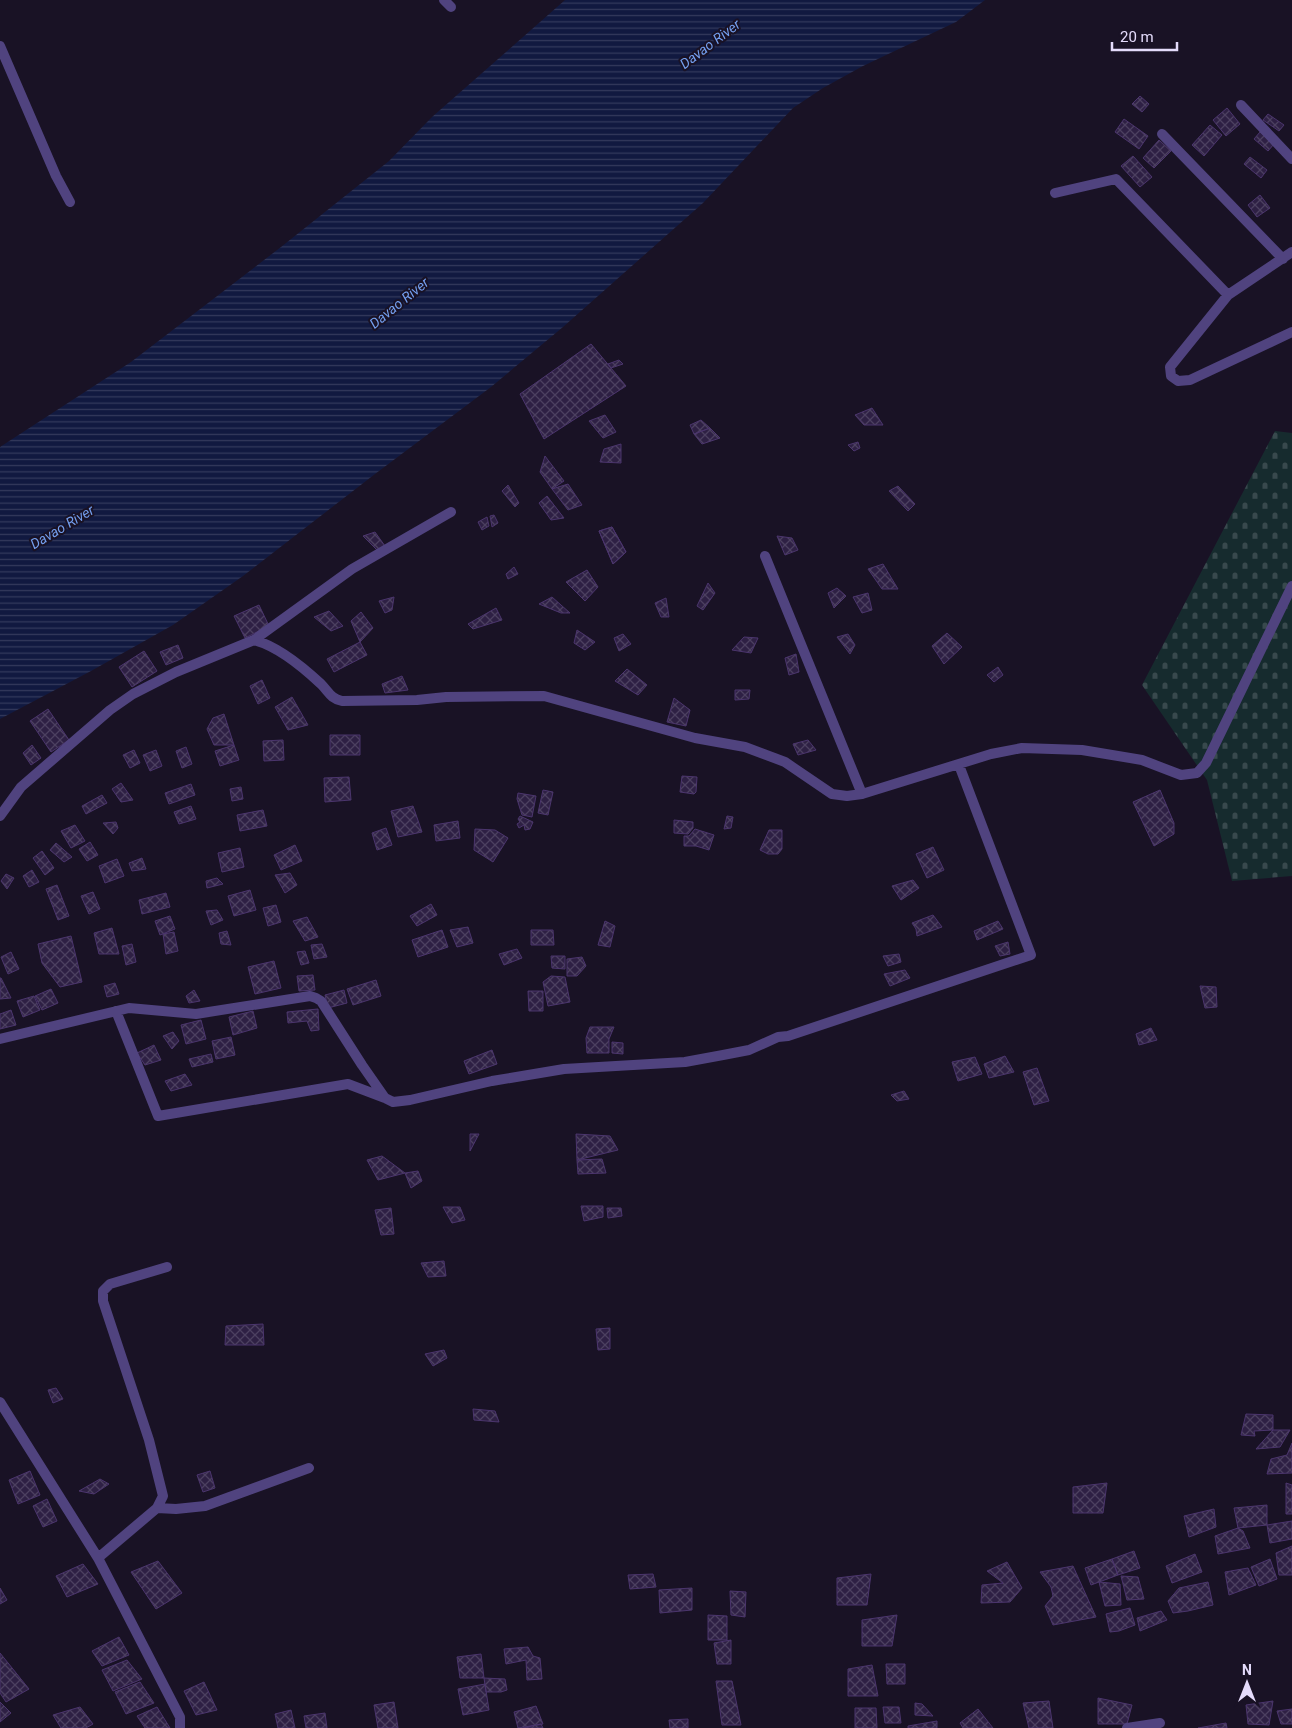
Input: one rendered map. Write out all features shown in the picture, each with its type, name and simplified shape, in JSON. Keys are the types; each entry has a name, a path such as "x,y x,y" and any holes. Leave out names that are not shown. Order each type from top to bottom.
{"street":[{"path":"0,46 56,176 70,202"},
{"path":"1241,104 1292,158"},
{"path":"1162,134 1282,259"},
{"path":"1055,193 1116,178 1228,295"},
{"path":"1292,252 1228,295 1170,367 1171,376 1178,381 1190,380 1292,332"},
{"path":"0,816 21,787 110,710 133,694 176,672 254,640 352,569 451,512"},
{"path":"765,556 862,794"},
{"path":"254,640 273,648 287,657 321,685 332,699 342,701 417,700 446,697 544,696 695,738 745,747 785,762 832,794 847,796 862,794 991,754 1022,748 1082,750 1142,760 1181,775 1197,773 1206,763 1292,586"},
{"path":"116,1011 158,1116 348,1084 392,1102 410,1100 492,1081 564,1069 685,1062 749,1050 778,1037 788,1036 1031,955 959,765"},
{"path":"0,1039 130,1008 196,1014 310,996 321,1001 385,1098"},
{"path":"98,1558 158,1508 162,1496 149,1440 103,1301 103,1291 110,1284 167,1267"},
{"path":"0,1402 98,1558 180,1717 180,1728"},
{"path":"158,1508 176,1510 205,1506 308,1468"},
{"path":"1127,1728 1160,1723"}],"green space":[{"path":"1275,431 1292,433 1292,876 1232,881 1207,780 1142,685"}],"water":[{"name":"Davao River","path":"565,0 985,0 956,22 863,66 823,88 793,108 703,203 563,327 491,387 243,576 173,625 0,719 0,447 131,362 281,247 389,161 432,117"}],"building":[{"path":"1140,96 1149,104 1142,112 1132,104"},
{"path":"1227,108 1240,124 1226,136 1213,120"},
{"path":"1268,114 1284,125 1279,131 1263,120"},
{"path":"1124,119 1148,136 1139,149 1115,132"},
{"path":"1210,125 1222,135 1204,156 1192,145"},
{"path":"1260,132 1274,144 1268,151 1254,139"},
{"path":"1159,140 1171,151 1154,168 1143,158"},
{"path":"1133,156 1152,177 1140,187 1121,166"},
{"path":"1250,157 1267,170 1261,178 1244,164"},
{"path":"1260,195 1270,208 1257,217 1248,205"},
{"path":"591,344 626,386 544,439 520,394"},
{"path":"619,360 623,364 611,368 608,364"},
{"path":"872,408 883,425 864,425 855,415"},
{"path":"605,415 616,432 603,438 589,421"},
{"path":"701,420 710,428 694,434 690,425"},
{"path":"710,428 720,438 702,444 694,434"},
{"path":"858,442 860,448 854,451 848,445"},
{"path":"621,444 621,463 600,462 604,449"},
{"path":"545,456 564,481 552,489 540,472"},
{"path":"568,484 582,505 568,510 552,489"},
{"path":"508,485 519,503 515,507 502,491"},
{"path":"898,486 915,504 908,511 889,491"},
{"path":"547,496 564,518 551,520 539,503"},
{"path":"494,515 498,523 492,527 490,516"},
{"path":"487,517 489,526 482,530 478,522"},
{"path":"612,527 626,552 613,564 599,531"},
{"path":"612,527 626,552 613,564 599,531"},
{"path":"375,532 385,546 379,552 363,536"},
{"path":"777,536 792,538 798,550 785,555"},
{"path":"883,564 898,589 882,589 868,569"},
{"path":"514,567 518,574 508,579 506,574"},
{"path":"587,570 598,587 585,601 566,582"},
{"path":"708,583 715,593 703,610 697,606"},
{"path":"837,588 846,596 834,608 828,593"},
{"path":"868,593 872,610 862,613 853,597"},
{"path":"394,597 392,610 385,613 379,601"},
{"path":"552,597 570,613 561,613 539,604"},
{"path":"666,598 669,617 661,617 655,603"},
{"path":"259,605 269,626 245,638 234,616"},
{"path":"496,608 502,620 473,629 468,624"},
{"path":"329,611 343,626 331,631 314,617"},
{"path":"361,612 373,628 360,642 351,621"},
{"path":"577,630 595,642 585,650 574,643"},
{"path":"947,633 962,647 944,664 932,646"},
{"path":"623,634 631,644 619,651 614,638"},
{"path":"848,634 855,645 850,654 837,637"},
{"path":"744,637 758,638 751,653 732,650"},
{"path":"360,642 367,655 334,672 327,659"},
{"path":"178,645 183,658 166,665 160,652"},
{"path":"144,651 157,671 132,687 119,667"},
{"path":"796,654 799,672 789,675 785,658"},
{"path":"998,667 1003,675 994,682 987,675"},
{"path":"627,669 647,685 638,695 615,681"},
{"path":"402,676 408,690 385,693 382,684"},
{"path":"262,680 270,698 258,704 250,686"},
{"path":"735,690 750,690 749,699 735,700"},
{"path":"292,697 308,725 288,730 275,707"},
{"path":"674,698 690,710 686,726 667,722"},
{"path":"48,709 69,740 51,752 30,721"},
{"path":"224,714 234,745 214,745 207,729 213,718"},
{"path":"330,735 360,735 360,755 330,755"},
{"path":"283,740 284,760 264,761 263,741"},
{"path":"808,740 816,750 798,755 793,744"},
{"path":"32,745 41,758 31,765 23,753"},
{"path":"234,745 239,760 220,766 215,751"},
{"path":"186,747 192,764 182,768 176,751"},
{"path":"134,750 140,763 130,768 123,755"},
{"path":"156,750 162,766 150,771 143,755"},
{"path":"682,776 697,777 696,792 694,794 680,792"},
{"path":"349,777 351,800 325,802 324,778"},
{"path":"121,783 133,800 121,802 112,789"},
{"path":"191,784 195,795 169,804 165,793"},
{"path":"241,787 243,799 232,801 230,789"},
{"path":"543,790 553,792 548,815 538,813"},
{"path":"1160,790 1174,823 1174,834 1154,846 1133,802"},
{"path":"518,793 536,796 532,817 522,815 517,799"},
{"path":"102,795 107,803 86,814 82,806"},
{"path":"191,806 196,819 179,824 174,812"},
{"path":"413,806 422,832 398,837 391,811"},
{"path":"263,810 267,826 240,831 237,815"},
{"path":"520,816 533,822 530,829 525,830 524,825 519,828 517,824 520,822 518,819"},
{"path":"727,816 733,817 731,828 724,829"},
{"path":"674,820 693,822 693,828 688,834 674,833"},
{"path":"458,821 460,838 436,841 434,825"},
{"path":"116,822 118,828 113,834 103,823"},
{"path":"75,825 85,841 71,848 61,831"},
{"path":"386,828 392,845 377,850 372,833"},
{"path":"475,829 495,830 508,838 493,862 474,850"},
{"path":"695,829 714,835 709,850 696,846 684,846 684,836 689,836"},
{"path":"769,830 782,830 782,849 778,854 768,854 760,850"},
{"path":"90,842 98,855 87,861 79,849"},
{"path":"56,843 72,857 64,862 50,850"},
{"path":"295,845 302,861 281,870 274,855"},
{"path":"933,847 944,870 927,878 916,854"},
{"path":"240,848 244,867 222,872 218,853"},
{"path":"42,851 54,868 45,875 33,858"},
{"path":"142,858 146,869 132,871 129,863"},
{"path":"117,859 124,876 105,883 99,866"},
{"path":"32,870 39,882 29,887 23,876"},
{"path":"290,873 297,885 285,893 275,875"},
{"path":"6,874 14,878 7,889 1,881"},
{"path":"217,878 223,884 207,888 206,881"},
{"path":"913,880 919,888 901,900 892,886"},
{"path":"57,885 69,916 58,920 46,889"},
{"path":"250,890 256,910 234,916 228,896"},
{"path":"93,892 100,909 89,914 81,896"},
{"path":"166,893 170,907 142,914 139,900"},
{"path":"431,904 437,915 417,926 410,916"},
{"path":"276,905 281,922 268,926 263,908"},
{"path":"217,910 223,920 211,925 206,911"},
{"path":"933,915 942,927 917,936 916,929 912,923"},
{"path":"170,916 175,929 160,935 155,921"},
{"path":"307,917 318,937 305,941 293,921"},
{"path":"605,921 615,926 610,947 598,945"},
{"path":"998,921 1003,929 977,940 974,931"},
{"path":"468,927 473,943 457,947 450,930"},
{"path":"112,928 119,954 99,954 94,933"},
{"path":"442,930 448,947 418,957 412,940"},
{"path":"531,930 553,930 554,945 531,945"},
{"path":"227,931 231,945 221,944 219,933"},
{"path":"174,932 178,951 166,954 163,934"},
{"path":"71,936 82,982 60,987 42,963 38,944"},
{"path":"1008,942 1010,954 1000,956 995,946"},
{"path":"132,944 136,962 126,965 122,946"},
{"path":"322,944 327,957 314,959 311,945"},
{"path":"517,949 522,958 504,965 499,954"},
{"path":"305,951 309,963 301,965 297,952"},
{"path":"11,952 19,969 8,974 1,957"},
{"path":"899,954 901,962 888,966 883,956"},
{"path":"551,956 565,956 565,969 552,968"},
{"path":"582,957 586,966 577,976 567,976 567,959"},
{"path":"274,961 281,988 255,994 248,967"},
{"path":"905,970 910,978 890,986 884,974"},
{"path":"313,975 315,990 299,991 297,976"},
{"path":"551,976 565,977 570,1002 548,1006 543,982"},
{"path":"1,978 11,998 0,999"},
{"path":"376,980 381,996 353,1005 347,989"},
{"path":"115,983 119,994 107,997 104,986"},
{"path":"1200,986 1216,987 1217,1007 1205,1008"},
{"path":"51,989 58,1003 42,1010 35,996"},
{"path":"194,990 200,1001 189,1003 186,996"},
{"path":"344,990 347,1003 328,1008 325,995"},
{"path":"528,991 543,991 543,1011 529,1011"},
{"path":"34,996 40,1010 23,1017 17,1001"},
{"path":"318,1009 319,1030 311,1031 307,1021 288,1023 287,1012"},
{"path":"11,1010 16,1025 0,1029 0,1014"},
{"path":"253,1011 257,1028 233,1035 229,1017"},
{"path":"201,1020 206,1039 186,1044 181,1025"},
{"path":"590,1027 614,1027 609,1039 609,1053 587,1053 586,1038"},
{"path":"1151,1028 1157,1040 1139,1045 1136,1034"},
{"path":"173,1032 179,1041 172,1049 163,1036"},
{"path":"231,1037 235,1055 216,1059 212,1041"},
{"path":"612,1042 623,1043 623,1054 612,1053"},
{"path":"154,1045 161,1060 145,1065 137,1053"},
{"path":"492,1050 497,1064 469,1074 464,1061"},
{"path":"211,1054 213,1062 192,1067 189,1059"},
{"path":"1005,1056 1014,1072 989,1078 984,1064"},
{"path":"975,1057 982,1074 958,1081 952,1062"},
{"path":"1037,1068 1049,1101 1034,1105 1023,1072"},
{"path":"185,1074 192,1085 171,1091 165,1081"},
{"path":"904,1091 909,1099 897,1101 891,1095"},
{"path":"470,1134 479,1134 470,1151"},
{"path":"576,1134 610,1136 618,1150 577,1160"},
{"path":"382,1156 405,1173 378,1180 367,1160"},
{"path":"602,1159 606,1173 578,1174 577,1160"},
{"path":"418,1171 422,1181 411,1188 405,1173"},
{"path":"581,1206 603,1206 603,1217 584,1221"},
{"path":"443,1207 460,1207 465,1220 452,1223"},
{"path":"391,1208 394,1234 381,1235 375,1210"},
{"path":"607,1208 621,1208 622,1216 608,1218"},
{"path":"444,1261 446,1276 428,1277 421,1263"},
{"path":"263,1324 264,1345 225,1345 226,1326"},
{"path":"610,1328 610,1349 598,1350 596,1329"},
{"path":"444,1350 447,1358 433,1366 425,1354"},
{"path":"56,1388 63,1399 53,1403 48,1390"},
{"path":"473,1409 495,1411 499,1422 474,1420"},
{"path":"1246,1414 1273,1415 1273,1430 1254,1431 1255,1436 1241,1435"},
{"path":"1273,1430 1290,1430 1280,1447 1256,1449"},
{"path":"1292,1443 1292,1473 1267,1474 1271,1459 1287,1455"},
{"path":"30,1471 40,1495 18,1504 9,1480"},
{"path":"210,1471 215,1488 203,1492 197,1475"},
{"path":"100,1479 109,1484 94,1494 79,1491"},
{"path":"1107,1483 1103,1513 1073,1513 1073,1487"},
{"path":"1286,1483 1292,1485 1292,1514 1286,1514"},
{"path":"47,1499 57,1521 43,1527 33,1506"},
{"path":"1267,1505 1267,1525 1238,1528 1234,1508"},
{"path":"1214,1509 1216,1527 1189,1537 1184,1516"},
{"path":"1292,1521 1292,1539 1270,1543 1267,1525"},
{"path":"1238,1528 1243,1531 1250,1548 1218,1554 1215,1536"},
{"path":"1292,1546 1292,1575 1279,1575 1276,1553"},
{"path":"1134,1551 1140,1568 1118,1575 1112,1559"},
{"path":"1195,1554 1202,1572 1172,1583 1166,1566"},
{"path":"1112,1559 1118,1575 1091,1585 1085,1568"},
{"path":"1270,1559 1277,1579 1259,1586 1251,1567"},
{"path":"158,1561 182,1593 156,1609 131,1572"},
{"path":"1007,1562 1022,1588 1010,1602 981,1603 982,1585 1003,1583 987,1571"},
{"path":"83,1564 98,1584 67,1597 56,1576"},
{"path":"1073,1566 1096,1617 1053,1625 1045,1606 1053,1596 1051,1587 1040,1572"},
{"path":"1248,1568 1256,1585 1229,1595 1225,1572"},
{"path":"653,1574 656,1587 630,1589 628,1575"},
{"path":"871,1574 867,1605 837,1605 837,1578"},
{"path":"1121,1576 1138,1577 1144,1599 1127,1600"},
{"path":"1099,1582 1120,1584 1121,1605 1105,1606"},
{"path":"1208,1582 1213,1605 1173,1613 1168,1601 1179,1588"},
{"path":"0,1588 7,1600 0,1604"},
{"path":"692,1588 692,1610 660,1613 659,1590"},
{"path":"730,1591 746,1592 745,1617 731,1615"},
{"path":"1130,1608 1135,1625 1110,1632 1106,1614"},
{"path":"1161,1611 1167,1620 1140,1631 1137,1618"},
{"path":"708,1615 727,1616 727,1640 708,1640"},
{"path":"897,1615 892,1646 862,1646 862,1620"},
{"path":"119,1637 129,1655 102,1666 92,1651"},
{"path":"731,1640 731,1664 717,1664 714,1643"},
{"path":"528,1647 533,1656 540,1658 542,1679 527,1680 526,1660 506,1664 504,1649"},
{"path":"0,1653 29,1689 6,1702 0,1693"},
{"path":"481,1654 484,1678 460,1678 457,1657"},
{"path":"127,1660 142,1679 113,1691 102,1670"},
{"path":"886,1664 905,1664 905,1684 887,1684"},
{"path":"872,1665 878,1696 848,1696 848,1669"},
{"path":"484,1678 505,1679 507,1690 486,1692"},
{"path":"716,1681 732,1681 741,1725 722,1725"},
{"path":"140,1682 154,1703 126,1714 115,1692"},
{"path":"204,1682 217,1710 196,1715 184,1691"},
{"path":"485,1684 489,1710 463,1715 458,1689"},
{"path":"1098,1698 1132,1705 1127,1724 1098,1724"},
{"path":"1049,1701 1053,1728 1029,1728 1023,1703"},
{"path":"1273,1701 1269,1725 1248,1724 1246,1705"},
{"path":"0,1702 11,1713 0,1722"},
{"path":"394,1702 398,1728 378,1728 374,1705"},
{"path":"915,1703 922,1704 933,1716 915,1715"},
{"path":"536,1706 543,1724 518,1728 514,1712"},
{"path":"80,1707 93,1724 86,1728 61,1728 53,1715"},
{"path":"157,1707 170,1728 145,1728 137,1716"},
{"path":"883,1707 899,1707 901,1723 885,1723"},
{"path":"855,1708 876,1708 877,1728 855,1728"},
{"path":"978,1709 993,1728 963,1728 960,1723"},
{"path":"1292,1709 1292,1724 1281,1724 1277,1711"},
{"path":"291,1710 295,1728 278,1728 275,1714"},
{"path":"325,1713 327,1728 306,1728 304,1716"},
{"path":"688,1719 688,1728 670,1728 669,1720"},
{"path":"937,1721 937,1728 908,1728 908,1726"},
{"path":"1226,1723 1227,1728 1198,1728"},
{"path":"541,1724 543,1728 523,1728"}]}
